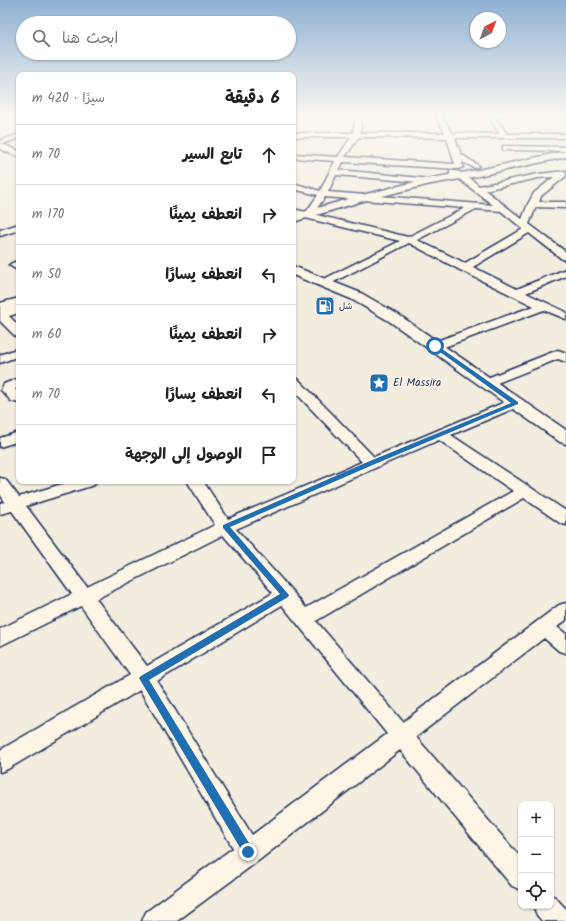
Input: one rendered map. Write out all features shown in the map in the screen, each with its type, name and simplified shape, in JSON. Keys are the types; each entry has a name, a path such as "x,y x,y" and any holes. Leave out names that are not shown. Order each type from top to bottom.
{"main road":[{"path":"296,217 366,197 431,181 457,172 479,169 505,159"},
{"path":"296,271 356,296 376,308 435,346 487,384 566,438"},
{"path":"0,313 16,304"}],"street":[{"path":"307,213 323,194 340,159 457,172 566,257"},
{"path":"457,172 458,159"},
{"path":"463,159 479,169"},
{"path":"333,172 431,181"},
{"path":"479,189 538,176 565,173"},
{"path":"464,268 527,227 532,204 537,195 565,173"},
{"path":"296,187 323,194 505,209"},
{"path":"532,204 566,205"},
{"path":"324,283 474,207"},
{"path":"296,212 307,213 410,240 464,268 566,316"},
{"path":"1,232 16,228"},
{"path":"517,293 566,272"},
{"path":"435,346 544,306"},
{"path":"0,313 16,310"},
{"path":"0,313 16,330"},
{"path":"0,359 16,353"},
{"path":"487,384 563,353"},
{"path":"16,384 9,387 8,390 16,398"},
{"path":"296,385 372,462"},
{"path":"0,638 225,527 372,462 516,403"},
{"path":"441,435 566,519"},
{"path":"0,443 16,437"},
{"path":"0,483 7,507 83,596 144,678 248,852"},
{"path":"7,507 80,484"},
{"path":"197,484 225,527 285,595 303,619 518,873"},
{"path":"303,619 524,491"},
{"path":"0,762 285,595"},
{"path":"155,921 566,610"},
{"path":"544,627 566,646"},
{"path":"549,909 559,921"}],"place":[{"name":"شل","path":"325,306"},
{"name":"El Massira","path":"379,383"}],"route":[{"path":"248,852 144,678 285,595 225,527 372,462 516,403 435,346"}]}
